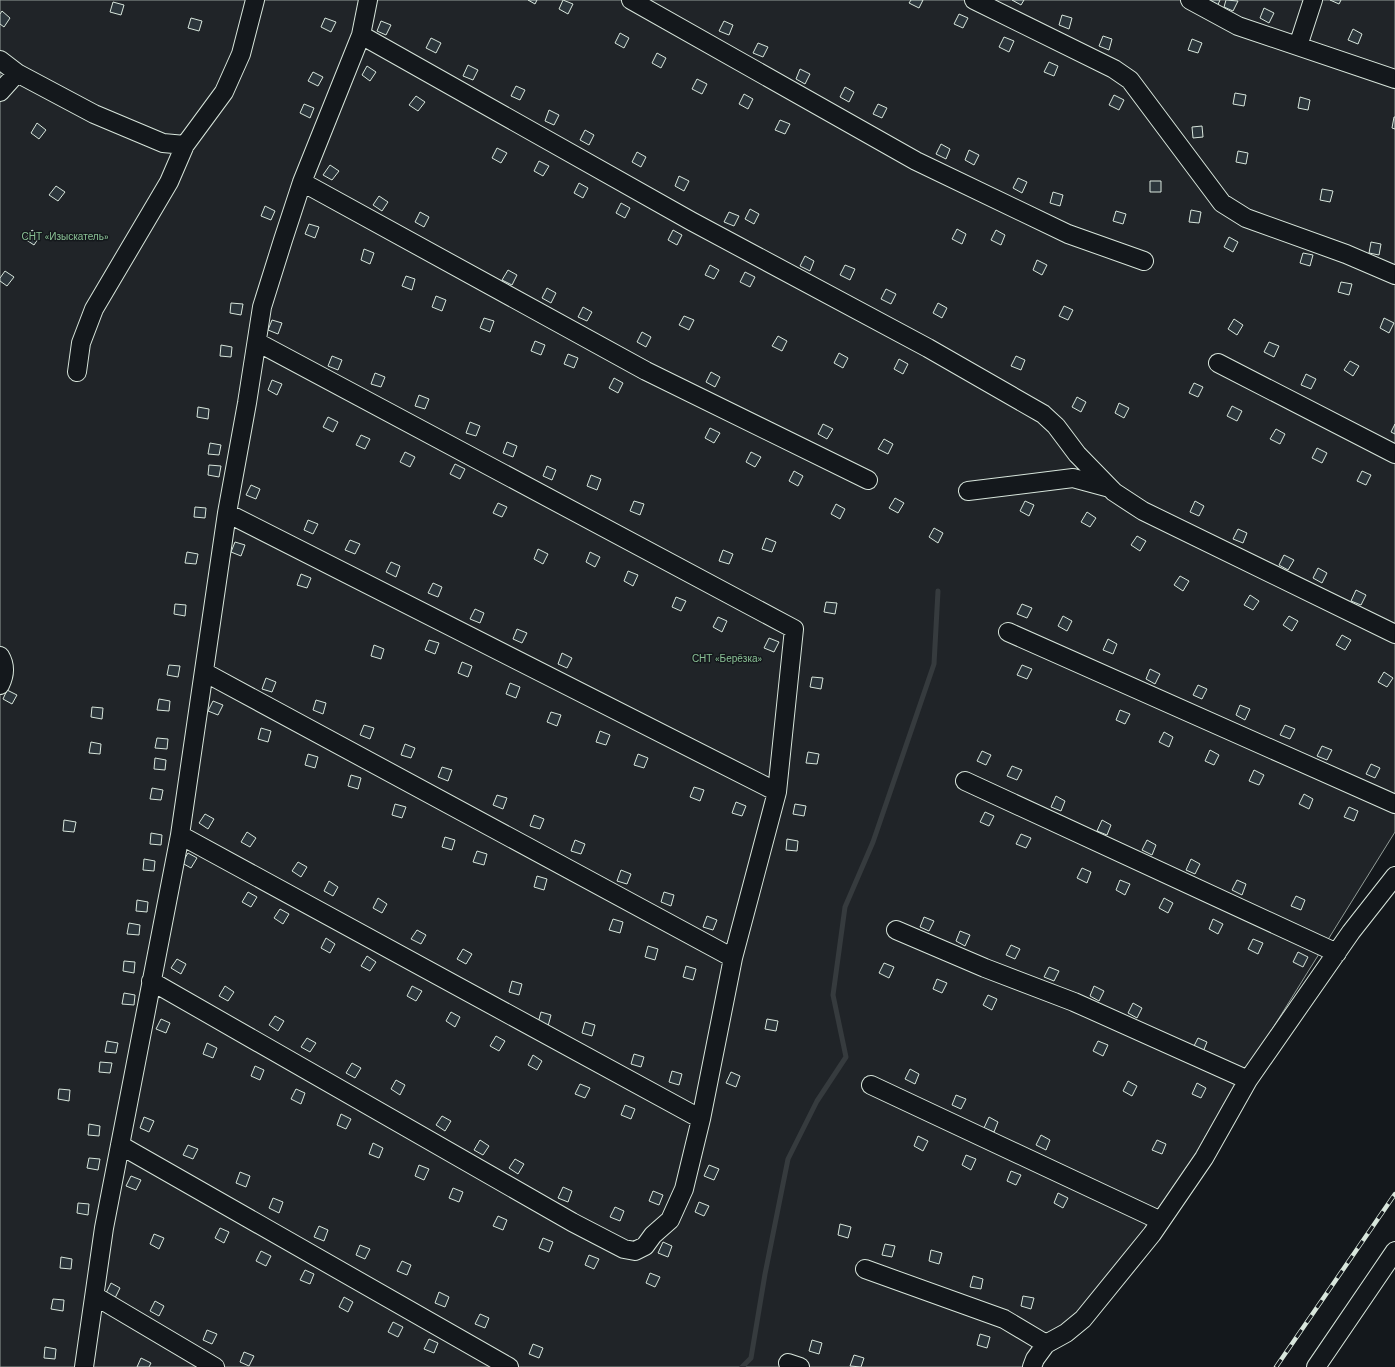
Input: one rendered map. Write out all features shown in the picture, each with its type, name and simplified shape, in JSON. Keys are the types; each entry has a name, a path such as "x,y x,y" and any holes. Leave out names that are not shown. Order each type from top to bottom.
{"lane":[{"path":"77,372 81,343 94,309 169,182 185,145 224,92 241,54 255,0"},
{"path":"84,1367 104,1228 180,835 227,513 262,307 302,182 362,35 368,0"},
{"path":"631,0 916,161 1068,234 1144,261"},
{"path":"974,0 1114,69 1130,80 1222,203 1246,218 1346,254 1395,275"},
{"path":"1190,0 1238,26 1395,79"},
{"path":"1298,46 1313,0"},
{"path":"362,35 684,217 928,348 1043,414 1056,426 1077,454 1110,488 1142,511 1395,634"},
{"path":"0,60 17,73 94,114 163,143 185,145"},
{"path":"0,92 17,73"},
{"path":"302,182 646,371 868,480"},
{"path":"151,981 572,1222 624,1249 635,1251 645,1246 653,1235 670,1220 684,1188 701,1119 733,958 777,792 794,629 257,342"},
{"path":"1218,363 1395,454"},
{"path":"968,490 1073,478 1110,488"},
{"path":"227,513 777,792"},
{"path":"1008,632 1395,804"},
{"path":"0,656 3,660 5,671 0,685"},
{"path":"204,672 733,958"},
{"path":"965,781 1337,953"},
{"path":"180,835 701,1119"},
{"path":"1032,1367 1035,1359 1046,1344 1066,1333 1083,1319 1152,1234 1204,1158 1248,1080 1337,953 1395,876"},
{"path":"896,930 985,968 1074,1002 1248,1080"},
{"path":"871,1085 1161,1221"},
{"path":"120,1145 510,1367"},
{"path":"1316,1367 1395,1250"},
{"path":"865,1269 1004,1319 1046,1344"},
{"path":"95,1296 215,1367"}],"green space":[{"name":"СНТ «Берёзка»","path":"0,0 1395,0 1395,832 1205,1137 1191,1172 1033,1367 0,1367"}],"building":[{"path":"528,0 537,0 535,4"},
{"path":"563,0 573,4 568,14 559,9"},
{"path":"911,0 923,0 919,8 909,3"},
{"path":"1012,0 1024,0 1021,5"},
{"path":"1209,0 1220,0 1216,9"},
{"path":"1226,0 1238,1 1233,11 1224,7"},
{"path":"1330,0 1341,0 1339,4"},
{"path":"113,2 124,5 121,15 110,12"},
{"path":"1264,8 1274,13 1269,23 1260,18"},
{"path":"2,11 10,18 4,27 0,24 0,14"},
{"path":"959,14 968,18 963,28 954,24"},
{"path":"1062,15 1072,18 1069,29 1059,25"},
{"path":"191,18 202,21 199,31 188,28"},
{"path":"325,18 336,22 331,32 321,27"},
{"path":"381,21 391,25 386,35 377,31"},
{"path":"724,21 733,25 729,35 719,31"},
{"path":"1353,29 1362,34 1358,44 1348,40"},
{"path":"620,33 629,38 624,48 615,43"},
{"path":"1103,36 1112,39 1109,50 1099,46"},
{"path":"1004,37 1014,41 1009,52 999,47"},
{"path":"431,38 441,43 436,53 426,48"},
{"path":"1192,39 1202,43 1198,53 1188,50"},
{"path":"758,43 768,47 763,57 753,53"},
{"path":"657,53 666,58 661,68 652,63"},
{"path":"1049,62 1058,66 1054,76 1044,72"},
{"path":"468,65 478,70 473,80 463,76"},
{"path":"367,66 376,72 370,81 362,75"},
{"path":"800,69 810,74 805,84 796,79"},
{"path":"313,72 323,77 318,86 308,81"},
{"path":"697,79 707,84 702,94 692,89"},
{"path":"516,86 525,90 520,100 511,96"},
{"path":"845,87 854,92 849,102 840,97"},
{"path":"1235,93 1246,95 1244,106 1233,104"},
{"path":"744,94 753,99 748,109 739,104"},
{"path":"1114,95 1124,100 1119,110 1109,105"},
{"path":"416,96 425,102 418,111 409,105"},
{"path":"1300,97 1310,100 1308,110 1298,108"},
{"path":"304,104 314,108 310,118 300,113"},
{"path":"878,104 887,108 882,118 873,114"},
{"path":"549,110 559,115 554,125 545,121"},
{"path":"1395,117 1395,129 1392,128"},
{"path":"780,120 790,124 785,134 775,130"},
{"path":"37,123 46,130 39,139 31,133"},
{"path":"1202,126 1203,137 1193,138 1192,127"},
{"path":"585,130 594,135 589,145 580,140"},
{"path":"941,144 950,149 946,159 936,154"},
{"path":"497,148 507,153 501,163 492,158"},
{"path":"969,150 979,155 974,165 965,160"},
{"path":"1238,151 1248,153 1246,164 1236,162"},
{"path":"637,152 646,157 641,167 632,162"},
{"path":"539,161 549,166 543,176 534,171"},
{"path":"330,165 339,171 332,180 323,175"},
{"path":"679,176 689,181 684,191 675,186"},
{"path":"1018,178 1027,182 1022,193 1013,188"},
{"path":"1150,181 1161,181 1161,192 1150,192"},
{"path":"579,183 588,188 583,198 574,193"},
{"path":"56,186 65,192 58,201 49,195"},
{"path":"1322,189 1333,191 1330,202 1320,200"},
{"path":"1053,192 1063,195 1060,206 1050,203"},
{"path":"379,196 388,202 382,211 373,205"},
{"path":"621,203 630,208 625,218 616,213"},
{"path":"265,206 275,211 271,220 261,216"},
{"path":"750,209 759,214 754,224 745,219"},
{"path":"1191,210 1201,212 1199,223 1189,222"},
{"path":"1116,211 1126,214 1123,224 1113,221"},
{"path":"420,212 429,217 424,227 415,222"},
{"path":"729,212 739,216 734,226 724,222"},
{"path":"309,224 319,227 315,238 305,234"},
{"path":"957,229 966,234 962,244 952,239"},
{"path":"32,230 40,236 34,245 25,239"},
{"path":"673,230 682,235 677,245 668,240"},
{"path":"996,230 1005,235 1001,245 991,240"},
{"path":"1229,237 1238,242 1233,252 1224,247"},
{"path":"1371,242 1381,244 1379,255 1369,253"},
{"path":"364,249 374,253 370,264 361,260"},
{"path":"1303,253 1313,255 1310,266 1300,263"},
{"path":"805,256 814,261 810,271 800,266"},
{"path":"1037,260 1047,265 1042,275 1033,270"},
{"path":"710,265 719,270 714,279 705,275"},
{"path":"845,265 855,269 850,280 840,275"},
{"path":"508,270 517,275 512,285 502,280"},
{"path":"5,271 14,277 7,286 0,281 0,278"},
{"path":"745,272 755,277 750,287 740,282"},
{"path":"406,276 415,279 412,290 402,286"},
{"path":"1341,282 1352,284 1349,295 1338,292"},
{"path":"547,288 556,293 551,303 542,298"},
{"path":"886,289 896,294 891,304 881,299"},
{"path":"436,296 446,300 442,311 432,307"},
{"path":"231,303 243,304 241,315 230,313"},
{"path":"938,303 947,308 942,318 933,313"},
{"path":"1064,306 1073,310 1068,320 1059,316"},
{"path":"583,307 592,312 587,321 578,317"},
{"path":"684,316 694,320 689,330 679,325"},
{"path":"484,318 494,321 490,332 480,328"},
{"path":"1384,318 1394,323 1389,333 1380,328"},
{"path":"1234,319 1243,325 1237,335 1228,329"},
{"path":"272,320 282,323 278,334 268,330"},
{"path":"642,332 651,337 646,347 637,342"},
{"path":"778,336 787,341 782,351 772,346"},
{"path":"535,341 545,345 541,355 531,351"},
{"path":"1269,342 1279,346 1274,357 1264,352"},
{"path":"221,345 232,347 231,357 220,356"},
{"path":"839,353 848,358 843,368 834,363"},
{"path":"568,354 578,358 574,368 564,364"},
{"path":"332,356 342,360 338,370 328,366"},
{"path":"1016,356 1025,360 1021,370 1011,366"},
{"path":"899,359 908,364 903,374 894,369"},
{"path":"1350,361 1359,366 1353,376 1344,370"},
{"path":"711,372 720,377 715,387 706,382"},
{"path":"375,373 385,377 381,387 371,384"},
{"path":"1306,374 1316,379 1311,389 1301,385"},
{"path":"614,378 623,383 618,393 609,388"},
{"path":"272,380 282,384 277,395 268,390"},
{"path":"1194,383 1203,387 1198,397 1189,393"},
{"path":"419,395 429,399 425,409 415,406"},
{"path":"1077,397 1086,402 1081,412 1072,407"},
{"path":"1119,403 1129,408 1124,418 1115,413"},
{"path":"1232,406 1242,411 1237,421 1227,416"},
{"path":"198,407 209,409 208,419 197,417"},
{"path":"328,417 338,422 333,432 323,427"},
{"path":"470,422 480,426 476,436 466,433"},
{"path":"823,424 833,429 827,439 818,434"},
{"path":"1395,424 1395,434 1391,432"},
{"path":"710,428 720,433 714,443 705,438"},
{"path":"1276,429 1285,434 1280,444 1270,439"},
{"path":"361,435 370,439 365,449 356,445"},
{"path":"884,439 893,444 888,454 878,449"},
{"path":"507,442 517,446 513,457 503,453"},
{"path":"210,443 221,445 219,455 208,454"},
{"path":"1317,448 1327,453 1322,463 1312,458"},
{"path":"405,452 415,457 410,467 400,462"},
{"path":"751,452 761,457 755,467 746,462"},
{"path":"455,464 465,469 460,479 450,474"},
{"path":"209,465 221,466 219,477 208,475"},
{"path":"547,466 556,470 552,480 543,476"},
{"path":"794,471 803,476 798,486 789,481"},
{"path":"1362,471 1371,475 1366,485 1357,481"},
{"path":"591,475 601,479 597,490 587,486"},
{"path":"251,485 260,489 256,499 246,495"},
{"path":"895,498 904,503 898,513 889,508"},
{"path":"634,501 644,504 640,515 630,511"},
{"path":"1025,501 1034,505 1029,516 1020,511"},
{"path":"1195,501 1204,506 1199,516 1190,512"},
{"path":"498,503 507,507 502,517 493,513"},
{"path":"836,504 845,509 840,519 831,514"},
{"path":"195,507 206,508 205,518 194,517"},
{"path":"1087,512 1096,518 1090,527 1081,522"},
{"path":"308,520 318,524 313,534 304,530"},
{"path":"934,528 943,533 938,543 929,537"},
{"path":"1238,529 1247,533 1243,543 1233,539"},
{"path":"1137,536 1146,541 1140,551 1131,545"},
{"path":"766,538 776,542 772,552 762,549"},
{"path":"350,540 360,544 355,554 345,550"},
{"path":"235,542 245,545 241,556 231,552"},
{"path":"538,549 548,554 543,564 534,559"},
{"path":"723,550 733,554 729,564 719,561"},
{"path":"187,552 198,554 196,564 185,563"},
{"path":"590,552 600,557 595,567 586,562"},
{"path":"1284,555 1294,560 1288,570 1279,565"},
{"path":"391,562 400,566 396,577 386,572"},
{"path":"1318,568 1327,573 1322,583 1313,578"},
{"path":"628,571 638,575 633,586 624,581"},
{"path":"301,574 311,578 307,588 297,585"},
{"path":"1180,576 1189,581 1183,591 1174,585"},
{"path":"433,583 442,587 438,597 428,593"},
{"path":"1356,590 1366,595 1361,605 1351,601"},
{"path":"1250,595 1259,601 1253,610 1244,605"},
{"path":"676,597 686,601 681,611 672,607"},
{"path":"826,602 837,603 835,614 824,612"},
{"path":"175,604 186,605 185,616 174,614"},
{"path":"1022,604 1032,608 1027,618 1017,614"},
{"path":"475,609 484,613 480,623 470,619"},
{"path":"1063,616 1072,621 1067,631 1058,626"},
{"path":"1289,616 1298,621 1292,631 1283,625"},
{"path":"718,617 727,621 722,632 713,627"},
{"path":"517,629 527,633 522,643 513,639"},
{"path":"1342,635 1351,640 1345,650 1336,645"},
{"path":"769,638 779,642 774,652 764,648"},
{"path":"1108,639 1117,644 1113,654 1103,650"},
{"path":"429,640 439,643 435,654 425,650"},
{"path":"374,645 384,649 381,659 371,656"},
{"path":"562,653 572,658 567,668 558,664"},
{"path":"462,662 472,666 468,677 458,673"},
{"path":"169,665 180,666 178,677 167,675"},
{"path":"1022,665 1032,669 1027,679 1017,675"},
{"path":"1150,669 1160,674 1155,684 1146,679"},
{"path":"1384,672 1393,678 1387,687 1378,682"},
{"path":"812,677 823,678 821,689 810,687"},
{"path":"266,678 276,682 272,692 262,689"},
{"path":"510,683 520,687 516,698 506,694"},
{"path":"1198,685 1207,689 1202,699 1193,695"},
{"path":"7,690 17,695 12,704 3,699"},
{"path":"159,699 170,701 169,711 157,710"},
{"path":"316,700 326,703 323,714 313,710"},
{"path":"213,701 223,705 218,715 208,711"},
{"path":"1240,705 1250,709 1245,720 1236,715"},
{"path":"92,707 103,708 102,719 91,717"},
{"path":"1120,710 1130,714 1125,724 1116,720"},
{"path":"551,712 561,715 557,726 547,722"},
{"path":"364,725 374,728 370,739 360,735"},
{"path":"1285,725 1295,729 1290,739 1280,735"},
{"path":"261,728 271,731 268,742 258,739"},
{"path":"600,731 610,735 606,745 596,742"},
{"path":"1164,732 1173,737 1169,747 1159,742"},
{"path":"157,738 168,739 167,749 155,748"},
{"path":"91,742 101,744 100,754 89,753"},
{"path":"405,744 415,748 411,758 401,755"},
{"path":"1322,746 1332,750 1327,760 1317,756"},
{"path":"1210,750 1219,755 1214,765 1205,761"},
{"path":"982,751 991,755 986,765 977,761"},
{"path":"808,752 819,754 817,764 806,763"},
{"path":"308,754 318,757 315,768 305,765"},
{"path":"638,754 648,758 644,768 634,765"},
{"path":"155,758 166,760 165,770 154,769"},
{"path":"1371,764 1380,768 1375,778 1366,774"},
{"path":"1012,766 1022,770 1017,780 1007,776"},
{"path":"442,767 452,770 448,781 438,777"},
{"path":"1254,770 1264,775 1259,785 1249,781"},
{"path":"351,775 361,778 358,789 348,786"},
{"path":"694,787 704,790 700,801 690,797"},
{"path":"152,788 163,790 161,800 150,799"},
{"path":"1304,794 1313,799 1309,809 1299,804"},
{"path":"497,795 507,798 503,809 493,805"},
{"path":"1056,796 1065,801 1061,811 1051,807"},
{"path":"736,802 746,806 742,816 732,813"},
{"path":"395,804 406,807 402,818 392,815"},
{"path":"795,804 806,806 804,816 793,814"},
{"path":"1349,807 1358,811 1354,821 1344,817"},
{"path":"985,812 994,816 989,826 980,822"},
{"path":"205,814 214,819 208,829 199,823"},
{"path":"534,815 544,819 540,829 530,826"},
{"path":"64,820 76,822 74,832 63,831"},
{"path":"1102,820 1111,825 1107,835 1097,831"},
{"path":"247,832 256,838 250,847 241,842"},
{"path":"151,833 162,835 161,845 150,844"},
{"path":"1021,834 1031,838 1026,848 1016,844"},
{"path":"445,837 455,840 452,850 442,847"},
{"path":"787,839 798,841 797,851 786,850"},
{"path":"575,840 585,844 581,854 571,851"},
{"path":"1147,840 1156,845 1152,855 1142,850"},
{"path":"477,851 487,854 484,865 473,862"},
{"path":"188,853 197,858 191,868 182,863"},
{"path":"144,859 155,861 154,871 143,870"},
{"path":"1191,859 1200,864 1195,874 1186,870"},
{"path":"298,862 307,867 301,877 292,871"},
{"path":"1082,868 1091,872 1087,883 1077,878"},
{"path":"621,870 631,874 627,884 617,881"},
{"path":"537,876 547,879 544,890 534,887"},
{"path":"1120,880 1130,884 1125,895 1116,890"},
{"path":"1237,880 1246,884 1242,895 1232,890"},
{"path":"329,881 338,887 333,896 324,891"},
{"path":"248,892 257,897 251,907 242,902"},
{"path":"664,892 674,895 671,906 661,902"},
{"path":"1296,896 1305,900 1301,910 1291,906"},
{"path":"378,898 387,904 382,913 373,908"},
{"path":"1164,898 1173,903 1168,913 1159,908"},
{"path":"137,900 148,902 147,912 136,911"},
{"path":"280,909 289,914 283,924 274,918"},
{"path":"707,916 717,920 713,930 703,927"},
{"path":"924,917 934,921 929,931 920,927"},
{"path":"613,919 623,922 620,933 609,930"},
{"path":"1213,919 1223,924 1218,934 1209,929"},
{"path":"129,923 140,925 139,935 127,934"},
{"path":"417,930 426,935 421,944 411,939"},
{"path":"960,931 970,935 965,946 956,941"},
{"path":"326,938 335,944 330,953 321,948"},
{"path":"1253,939 1263,943 1258,954 1248,949"},
{"path":"1011,945 1020,949 1015,959 1006,955"},
{"path":"648,946 658,949 655,960 645,957"},
{"path":"463,949 472,954 466,964 457,959"},
{"path":"1298,952 1308,957 1303,967 1293,962"},
{"path":"367,956 376,962 370,971 361,966"},
{"path":"177,959 186,964 181,974 171,968"},
{"path":"124,961 135,962 134,973 123,971"},
{"path":"884,963 894,967 889,978 879,973"},
{"path":"686,966 696,969 693,980 683,977"},
{"path":"1049,967 1059,971 1054,981 1044,977"},
{"path":"937,979 947,983 942,993 933,989"},
{"path":"512,981 522,984 519,995 509,992"},
{"path":"225,986 234,992 228,1001 219,996"},
{"path":"412,986 422,991 416,1001 407,996"},
{"path":"1094,986 1104,991 1099,1001 1090,996"},
{"path":"124,993 135,995 134,1005 122,1004"},
{"path":"988,995 997,999 992,1010 983,1005"},
{"path":"1133,1003 1142,1008 1137,1018 1128,1013"},
{"path":"451,1012 460,1017 455,1027 446,1021"},
{"path":"541,1012 551,1015 548,1026 538,1023"},
{"path":"275,1016 284,1021 278,1031 269,1025"},
{"path":"161,1019 170,1023 166,1033 156,1029"},
{"path":"767,1019 778,1021 776,1031 765,1029"},
{"path":"585,1022 595,1025 592,1036 582,1033"},
{"path":"496,1036 505,1041 499,1051 490,1046"},
{"path":"307,1038 316,1043 310,1052 301,1047"},
{"path":"1198,1038 1207,1042 1203,1052 1193,1048"},
{"path":"107,1041 118,1043 116,1053 105,1052"},
{"path":"1098,1041 1108,1045 1103,1056 1093,1051"},
{"path":"207,1043 217,1048 213,1058 203,1054"},
{"path":"634,1054 644,1057 641,1067 631,1064"},
{"path":"533,1055 542,1061 537,1070 528,1065"},
{"path":"100,1062 112,1063 110,1073 99,1072"},
{"path":"352,1063 361,1068 355,1078 346,1073"},
{"path":"255,1066 264,1070 260,1080 251,1076"},
{"path":"910,1069 919,1074 915,1084 905,1079"},
{"path":"672,1071 682,1074 679,1085 669,1082"},
{"path":"731,1072 740,1076 736,1087 726,1083"},
{"path":"396,1080 405,1085 400,1095 391,1089"},
{"path":"1128,1081 1137,1086 1132,1096 1123,1091"},
{"path":"1197,1083 1206,1088 1201,1098 1192,1094"},
{"path":"580,1084 590,1088 585,1098 575,1094"},
{"path":"59,1089 70,1090 69,1101 58,1099"},
{"path":"296,1089 305,1093 301,1104 291,1099"},
{"path":"956,1095 966,1099 961,1109 952,1105"},
{"path":"625,1105 635,1109 631,1119 621,1115"},
{"path":"341,1114 351,1119 346,1129 337,1125"},
{"path":"442,1116 451,1121 445,1131 436,1125"},
{"path":"144,1117 154,1121 149,1132 140,1128"},
{"path":"989,1117 998,1122 994,1132 984,1128"},
{"path":"89,1124 100,1126 99,1136 88,1135"},
{"path":"1041,1135 1050,1140 1046,1150 1036,1145"},
{"path":"918,1136 928,1141 923,1151 914,1146"},
{"path":"480,1140 489,1146 483,1155 474,1150"},
{"path":"1157,1140 1166,1144 1162,1154 1152,1150"},
{"path":"373,1143 383,1148 379,1158 369,1154"},
{"path":"188,1145 198,1149 193,1159 183,1155"},
{"path":"966,1155 976,1159 971,1170 962,1165"},
{"path":"89,1158 100,1159 98,1170 87,1168"},
{"path":"515,1159 524,1164 518,1174 509,1168"},
{"path":"419,1165 429,1169 424,1180 415,1176"},
{"path":"709,1165 719,1169 714,1180 704,1176"},
{"path":"1011,1171 1021,1175 1016,1185 1007,1181"},
{"path":"240,1172 250,1176 246,1187 236,1183"},
{"path":"131,1176 141,1180 136,1190 126,1186"},
{"path":"563,1187 572,1191 568,1202 558,1198"},
{"path":"453,1188 463,1192 459,1202 449,1198"},
{"path":"653,1191 663,1195 659,1205 649,1201"},
{"path":"1058,1193 1068,1198 1063,1208 1054,1203"},
{"path":"273,1198 283,1202 279,1213 269,1208"},
{"path":"699,1202 709,1206 704,1216 695,1212"},
{"path":"78,1203 89,1204 88,1215 77,1213"},
{"path":"615,1207 624,1211 620,1221 610,1217"},
{"path":"498,1216 507,1220 503,1230 493,1226"},
{"path":"840,1224 851,1227 848,1238 838,1235"},
{"path":"319,1226 328,1230 324,1241 314,1237"},
{"path":"220,1228 229,1232 224,1243 215,1238"},
{"path":"154,1234 164,1238 159,1249 150,1244"},
{"path":"543,1238 553,1242 549,1252 539,1248"},
{"path":"663,1242 672,1246 668,1257 658,1253"},
{"path":"885,1244 895,1246 892,1257 882,1255"},
{"path":"360,1245 370,1249 365,1259 356,1255"},
{"path":"931,1250 942,1253 939,1264 929,1261"},
{"path":"261,1251 271,1256 266,1266 256,1261"},
{"path":"589,1255 599,1259 594,1269 585,1265"},
{"path":"61,1257 72,1259 71,1269 60,1268"},
{"path":"402,1261 411,1265 407,1275 397,1271"},
{"path":"305,1270 314,1274 310,1284 300,1280"},
{"path":"650,1273 660,1277 655,1287 646,1283"},
{"path":"973,1276 983,1279 981,1289 970,1287"},
{"path":"111,1283 120,1288 115,1298 106,1293"},
{"path":"439,1292 449,1297 445,1307 435,1303"},
{"path":"1023,1296 1034,1298 1031,1309 1021,1306"},
{"path":"344,1297 353,1302 348,1312 339,1307"},
{"path":"53,1299 64,1300 63,1311 51,1309"},
{"path":"155,1301 164,1306 159,1316 150,1311"},
{"path":"480,1314 489,1318 485,1328 475,1324"},
{"path":"393,1322 403,1327 398,1337 388,1332"},
{"path":"207,1330 217,1334 212,1344 203,1340"},
{"path":"980,1334 990,1337 987,1348 977,1345"},
{"path":"429,1339 438,1343 434,1353 424,1349"},
{"path":"812,1340 822,1343 819,1354 809,1351"},
{"path":"533,1344 543,1348 539,1358 529,1354"},
{"path":"45,1347 56,1349 55,1359 44,1358"},
{"path":"244,1352 254,1356 249,1366 240,1362"},
{"path":"854,1355 864,1358 861,1367 850,1366"},
{"path":"141,1358 151,1363 149,1367 137,1367"}],"waterway":[{"path":"742,1367 751,1358 765,1274 788,1159 817,1101 846,1057 833,995 845,907 873,842 934,664 938,591"}],"railway":[{"path":"1276,1367 1395,1194"}],"park label":[{"name":"СНТ «Изыскатель»","path":"65,236"}]}
